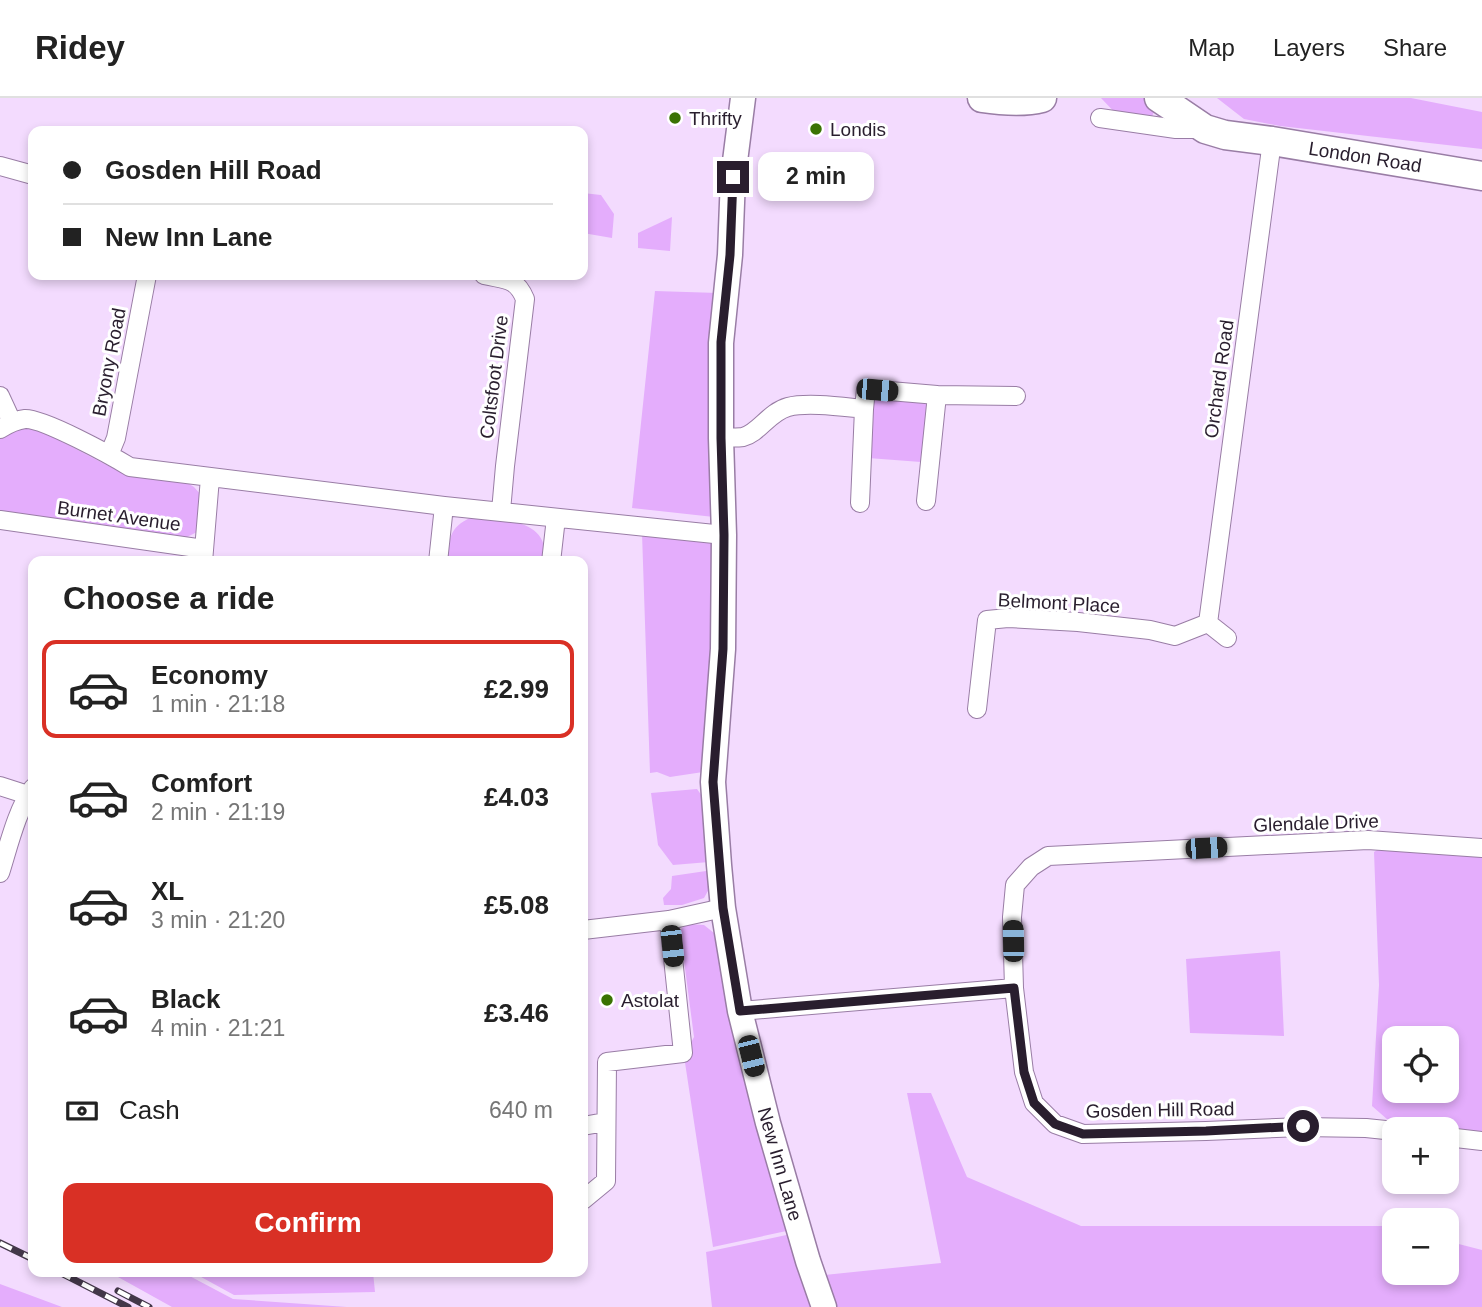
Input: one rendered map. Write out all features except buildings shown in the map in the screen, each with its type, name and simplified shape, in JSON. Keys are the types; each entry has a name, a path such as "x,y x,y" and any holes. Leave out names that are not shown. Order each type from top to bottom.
{"main road":[{"name":"New Inn Lane","path":"743,98 733,177 730,255 721,342 723,649 713,782 723,908 740,1011 807,1261 824,1307"},
{"path":"982,98 1021,101 1042,98"},
{"name":"London Road","path":"1159,98 1205,129 1225,135 1482,176"},
{"name":"London Road","path":"1193,98 1207,113 1226,126 1260,139"}],"street":[{"name":"London Road","path":"1100,118 1176,129 1205,129"},
{"name":"Orchard Road","path":"1208,623 1260,139"},
{"path":"0,166 28,173"},
{"name":"Bryony Road","path":"109,455 116,438 146,280"},
{"name":"Coltsfoot Drive","path":"501,511 525,299 514,282 505,280"},
{"path":"860,503 866,389 937,396 1016,397"},
{"path":"0,396 6,425 27,419 42,422 130,467 444,506 724,535"},
{"path":"926,501 937,396"},
{"path":"721,438 743,437 772,414 787,407 803,405 864,409"},
{"name":"Burnet Avenue","path":"0,520 203,555 211,478"},
{"path":"439,556 444,506"},
{"path":"552,556 556,518"},
{"name":"Belmont Place","path":"977,709 987,620 1008,618 1078,622 1150,630 1175,636 1208,623"},
{"path":"1208,623 1227,638"},
{"path":"0,786 28,791"},
{"path":"0,873 28,796"},
{"name":"Glendale Drive","path":"1014,988 1012,917 1015,885 1031,867 1048,856 1368,840 1482,848"},
{"path":"588,929 669,920 723,908"},
{"path":"588,1196 606,1181 607,1062 683,1053 669,920"},
{"path":"740,1011 1014,988"},
{"name":"Gosden Hill Road","path":"1014,988 1024,1072 1034,1103 1055,1124 1083,1134 1303,1126 1382,1130"},
{"path":"588,1125 605,1122"},
{"path":"1459,1138 1482,1141"}],"shaded area":[{"path":"1101,98 1145,98 1157,105 1150,121 1120,118"},
{"path":"1217,98 1411,98 1482,112 1482,149 1280,126 1244,119"},
{"path":"588,194 601,195 614,214 612,238 588,234"},
{"path":"672,217 670,251 638,248 638,233"},
{"path":"655,291 718,293 714,517 632,508"},
{"path":"875,397 917,397 926,404 925,442 921,462 868,458 870,406"},
{"path":"25,426 43,432 128,476 186,482 202,496 199,531 183,539 3,514 0,511 0,439"},
{"path":"476,516 524,525 540,537 545,556 447,556 452,533 467,519"},
{"path":"642,533 710,537 717,547 703,772 670,777 657,772 650,773"},
{"path":"697,789 702,796 709,862 673,865 658,845 651,793"},
{"path":"1385,845 1482,853 1482,1134 1459,1131 1459,1117 1385,1117 1372,1106 1379,985 1374,852"},
{"path":"706,871 712,877 704,898 682,905 664,905 663,898 671,889 672,876"},
{"path":"687,924 704,925 714,933 735,1030 791,1230 713,1247 684,1056 694,1037 680,930"},
{"path":"1280,951 1284,1036 1190,1033 1186,959"},
{"path":"907,1093 931,1093 967,1177 1081,1226 1382,1226 1382,1285 1459,1285 1459,1244 1482,1250 1482,1307 712,1307 706,1252 791,1234 805,1277 941,1263"},
{"path":"118,1277 191,1277 233,1299 347,1307 172,1307"},
{"path":"201,1277 374,1277 375,1292 234,1295"},
{"path":"0,1284 62,1307 0,1307"}],"railway":[{"path":"0,1243 28,1257"},
{"path":"69,1277 128,1307"},
{"path":"118,1291 149,1307"}],"place":[{"name":"Thrifty","path":"675,118"},
{"name":"Londis","path":"816,129"},
{"name":"Astolat","path":"607,1000"}],"route":[{"path":"733,177 730,255 721,342 723,649 713,782 723,908 740,1011 1014,988 1024,1072 1034,1103 1055,1124 1083,1134 1303,1126"}]}
